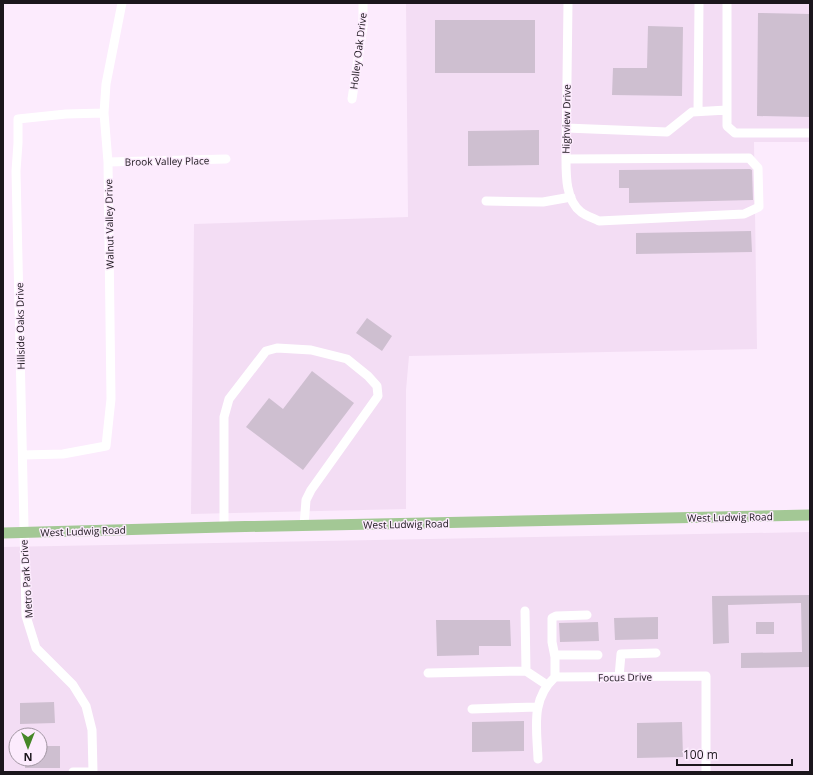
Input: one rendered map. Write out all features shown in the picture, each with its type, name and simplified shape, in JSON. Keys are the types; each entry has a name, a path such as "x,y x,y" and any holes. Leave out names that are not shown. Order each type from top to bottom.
{"main road":[{"name":"West Ludwig Road","path":"3,533 810,515"}],"street":[{"name":"Walnut Valley Drive","path":"23,455 63,454 106,446 111,399 108,162 104,112 106,84 122,3"},
{"name":"Holley Oak Drive","path":"352,99 363,26 363,3"},
{"name":"Highview Drive","path":"566,159 749,158 758,168 759,207 744,214 598,221 581,212 571,197 566,178 566,159 566,128 568,3"},
{"path":"698,111 699,3"},
{"path":"727,3 727,126 735,133 810,133"},
{"path":"566,128 667,132 692,112 727,110"},
{"name":"Hillside Oaks Drive","path":"23,533 23,455 16,171 18,119 104,112"},
{"name":"Brook Valley Place","path":"108,162 226,159"},
{"path":"486,201 544,202 571,197"},
{"path":"224,527 224,417 228,399 266,351 277,348 311,350 347,359 368,376 377,386 378,396 311,490 306,500 304,526"},
{"name":"Metro Park Drive","path":"23,533 26,616 36,648 72,685 86,706 92,730 93,772"},
{"path":"525,611 526,671"},
{"path":"538,759 536,708 547,685 555,677 555,657 552,642 552,618 556,616 587,615"},
{"path":"619,677 620,654 656,653"},
{"path":"555,657 557,655 598,655"},
{"path":"428,673 526,671 547,685"},
{"name":"Focus Drive","path":"555,677 706,676 706,772"},
{"path":"472,709 536,708"},
{"path":"73,772 93,772"}],"shaded area":[{"path":"406,3 810,3 810,142 754,142 757,349 409,356 406,390 406,509 191,514 194,224 408,217"},
{"path":"810,532 810,772 3,772 3,547"}],"building":[{"path":"758,13 810,14 810,117 757,116"},
{"path":"435,20 535,20 535,73 435,73"},
{"path":"648,26 683,27 682,96 612,95 613,68 647,68"},
{"path":"539,130 539,165 468,166 468,131"},
{"path":"619,170 752,170 753,200 629,203 629,188 619,188"},
{"path":"751,231 752,252 636,254 636,233"},
{"path":"367,318 392,336 382,351 356,333"},
{"path":"312,371 354,403 303,470 246,427 269,398 283,409"},
{"path":"810,595 810,667 741,668 741,653 802,652 801,603 728,605 729,643 713,644 712,596"},
{"path":"658,617 658,639 615,640 614,618"},
{"path":"436,620 510,620 511,646 479,646 479,655 437,656"},
{"path":"598,622 599,641 560,642 559,623"},
{"path":"756,622 774,622 774,634 756,634"},
{"path":"54,702 55,723 20,724 20,703"},
{"path":"524,721 524,751 472,752 472,722"},
{"path":"682,722 683,757 637,758 637,723"},
{"path":"48,746 60,746 60,768 25,768 48,767"}]}
